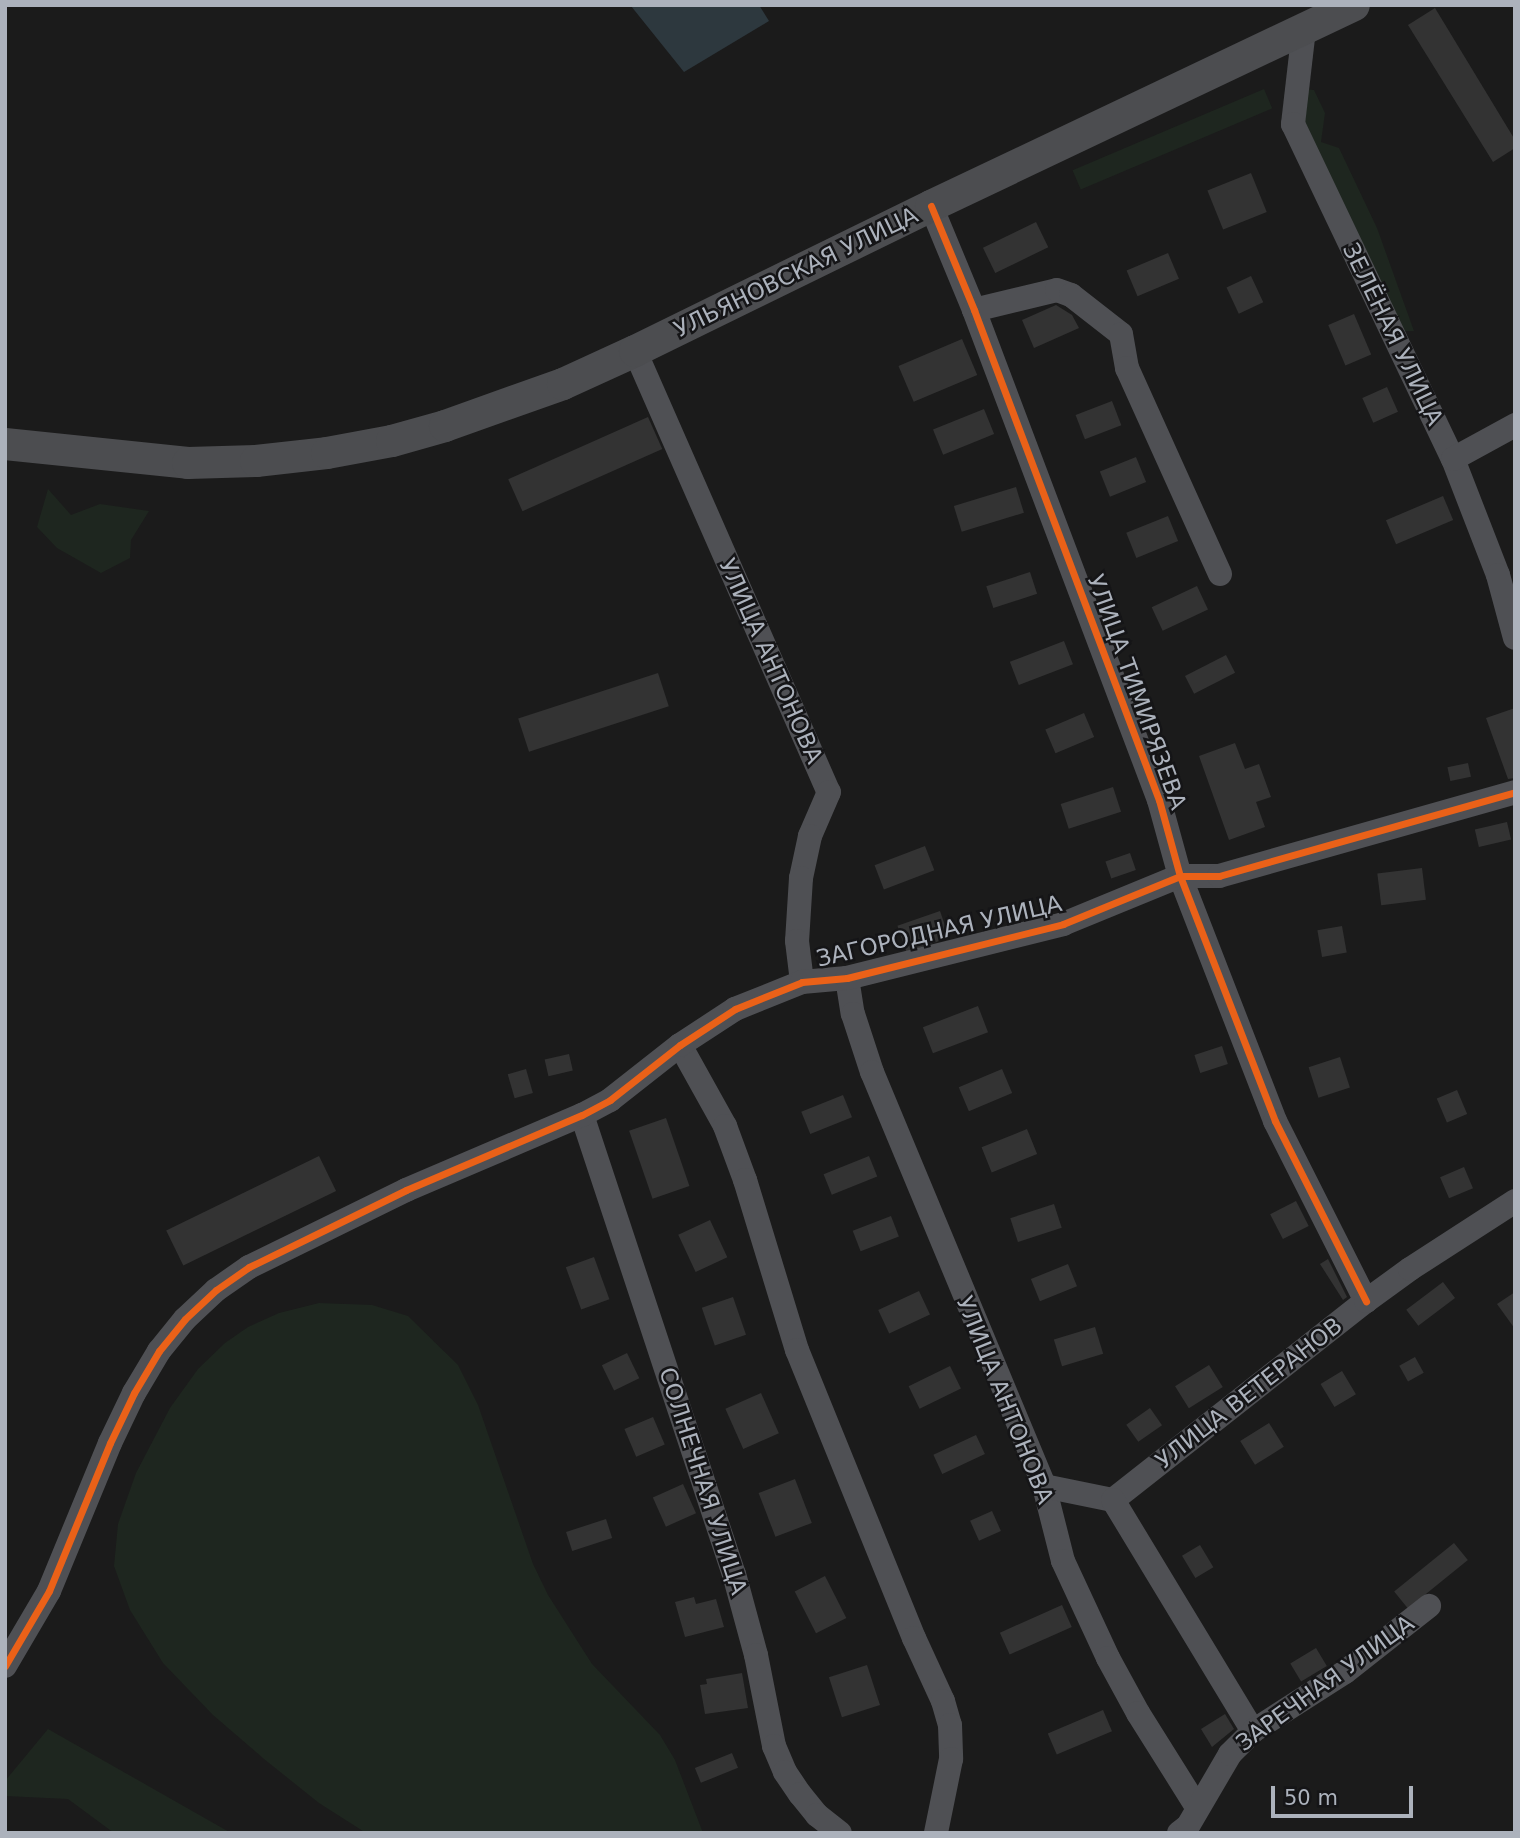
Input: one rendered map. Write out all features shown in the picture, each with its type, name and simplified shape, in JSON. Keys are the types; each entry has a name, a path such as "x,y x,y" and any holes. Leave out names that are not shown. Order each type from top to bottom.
{"main road":[{"name":"УЛЬЯНОВСКАЯ УЛИЦА","path":"5,444 188,463 256,461 327,453 392,441 446,426 563,384 635,351 931,206 1354,5"}],"street":[{"name":"ЗЕЛЁНАЯ УЛИЦА","path":"1304,29 1293,124 1453,459 1498,575 1515,638"},
{"name":"УЛИЦА ТИМИРЯЗЕВА","path":"931,206 974,310 1159,800 1180,876 1275,1121 1366,1301"},
{"path":"974,310 1057,289 1071,295 1121,334 1127,368 1220,574"},
{"name":"УЛИЦА АНТОНОВА","path":"635,351 829,792 810,836 801,878 797,941 802,982"},
{"path":"1453,459 1515,425"},
{"name":"ЗАГОРОДНАЯ УЛИЦА","path":"5,1666 48,1591 134,1393 159,1351 185,1319 216,1290 249,1267 406,1190 582,1115 633,1084 680,1045 735,1009 802,982 846,978 1063,924 1180,876 1219,876 1515,792"},
{"name":"УЛИЦА АНТОНОВА","path":"846,978 853,1014 872,1072 1044,1486 1063,1561 1138,1713 1197,1807"},
{"path":"680,1045 724,1126 757,1217 797,1350 914,1639 943,1701 950,1725 951,1759 936,1833"},
{"name":"СОЛНЕЧНАЯ УЛИЦА","path":"582,1115 734,1574 756,1655 774,1746 785,1772 800,1794 817,1815 839,1833"},
{"name":"УЛИЦА ВЕТЕРАНОВ","path":"1113,1500 1366,1301 1515,1201"},
{"path":"1044,1486 1113,1500 1253,1731"},
{"name":"ЗАРЕЧНАЯ УЛИЦА","path":"1180,1833 1188,1826 1230,1754 1253,1731 1345,1672 1429,1606"}],"shaded area":[{"path":"759,5 769,21 684,72 631,6"},
{"path":"1264,89 1272,108 1081,190 1073,170"},
{"path":"1304,89 1314,90 1325,113 1321,142 1339,148 1377,228 1414,331 1399,331 1305,134"},
{"path":"48,489 71,515 100,504 149,511 131,540 130,558 101,573 57,548 37,527"},
{"path":"319,1303 372,1305 408,1316 458,1365 478,1405 533,1564 548,1595 592,1664 660,1735 675,1760 703,1833 366,1833 319,1803 264,1759 213,1715 163,1663 130,1610 114,1566 118,1524 136,1473 170,1408 198,1369 225,1343 248,1327 279,1313"},
{"path":"48,1729 231,1833 114,1833 68,1799 5,1796 5,1781"}],"building":[{"path":"1435,8 1515,140 1515,148 1493,162 1408,25"},
{"path":"1251,173 1267,212 1223,230 1207,191"},
{"path":"1036,222 1048,247 995,273 983,248"},
{"path":"1168,253 1179,279 1138,296 1127,271"},
{"path":"1251,276 1263,302 1239,314 1227,287"},
{"path":"1056,305 1072,315 1079,328 1034,348 1022,320"},
{"path":"1354,314 1371,355 1345,365 1328,325"},
{"path":"962,339 977,375 914,402 898,366"},
{"path":"1387,387 1398,412 1373,423 1362,398"},
{"path":"1112,401 1121,425 1085,439 1076,415"},
{"path":"984,409 994,434 943,455 933,430"},
{"path":"648,417 662,449 522,511 508,479"},
{"path":"1136,457 1146,482 1110,497 1100,472"},
{"path":"1016,487 1024,513 962,532 954,506"},
{"path":"1443,496 1453,520 1396,544 1386,520"},
{"path":"1168,516 1178,541 1136,558 1126,533"},
{"path":"1030,572 1037,594 993,608 986,586"},
{"path":"1197,586 1208,610 1163,631 1152,607"},
{"path":"1064,641 1073,664 1019,685 1010,662"},
{"path":"1226,655 1235,673 1194,694 1185,676"},
{"path":"658,673 669,706 529,752 518,718"},
{"path":"1515,708 1515,778 1508,779 1486,718"},
{"path":"1084,713 1094,737 1055,753 1045,729"},
{"path":"1235,743 1245,769 1259,764 1271,797 1256,802 1265,827 1229,840 1199,756"},
{"path":"1468,763 1471,777 1450,781 1447,767"},
{"path":"1113,787 1121,812 1069,829 1061,804"},
{"path":"1507,822 1511,840 1479,847 1475,829"},
{"path":"925,846 934,870 884,890 875,865"},
{"path":"1130,853 1136,870 1111,878 1105,861"},
{"path":"1422,868 1426,900 1381,905 1377,873"},
{"path":"940,911 949,937 907,952 897,926"},
{"path":"1342,926 1347,953 1322,957 1317,930"},
{"path":"978,1006 988,1032 933,1053 923,1027"},
{"path":"1222,1046 1228,1064 1200,1073 1194,1055"},
{"path":"569,1054 573,1071 548,1076 545,1060"},
{"path":"1340,1057 1350,1087 1319,1098 1309,1067"},
{"path":"526,1069 533,1093 515,1098 508,1074"},
{"path":"1002,1069 1012,1093 969,1111 959,1087"},
{"path":"1457,1090 1467,1114 1447,1123 1437,1099"},
{"path":"843,1095 852,1117 810,1134 801,1112"},
{"path":"666,1118 689,1186 653,1199 629,1131"},
{"path":"1027,1129 1037,1154 992,1172 982,1147"},
{"path":"319,1156 336,1191 183,1266 166,1231"},
{"path":"869,1156 877,1176 832,1195 824,1174"},
{"path":"1464,1167 1473,1188 1449,1198 1440,1177"},
{"path":"1296,1201 1309,1226 1283,1239 1270,1214"},
{"path":"1054,1204 1062,1228 1018,1242 1010,1218"},
{"path":"891,1216 899,1237 861,1251 853,1231"},
{"path":"710,1220 727,1257 696,1272 678,1235"},
{"path":"594,1257 609,1299 581,1310 566,1267"},
{"path":"1328,1259 1347,1297 1343,1300 1320,1264"},
{"path":"1068,1264 1077,1286 1040,1301 1031,1279"},
{"path":"1443,1282 1455,1298 1418,1326 1406,1310"},
{"path":"919,1291 930,1315 889,1334 878,1310"},
{"path":"1515,1292 1515,1329 1497,1304"},
{"path":"733,1297 746,1335 715,1346 702,1308"},
{"path":"1095,1327 1103,1354 1062,1366 1054,1340"},
{"path":"627,1353 639,1378 614,1390 602,1365"},
{"path":"1415,1357 1424,1373 1408,1381 1399,1366"},
{"path":"1209,1365 1223,1387 1189,1408 1175,1386"},
{"path":"950,1366 961,1388 920,1409 909,1386"},
{"path":"1342,1371 1356,1394 1334,1407 1321,1384"},
{"path":"761,1393 779,1433 743,1449 725,1409"},
{"path":"1150,1408 1162,1425 1138,1442 1126,1425"},
{"path":"653,1417 665,1445 636,1457 624,1429"},
{"path":"1269,1423 1284,1447 1255,1465 1240,1441"},
{"path":"976,1435 985,1454 942,1474 933,1455"},
{"path":"795,1479 812,1523 775,1537 759,1493"},
{"path":"683,1484 696,1513 666,1527 653,1497"},
{"path":"992,1511 1001,1531 979,1541 970,1521"},
{"path":"606,1519 612,1538 572,1551 566,1532"},
{"path":"1454,1543 1468,1560 1408,1609 1394,1591"},
{"path":"1200,1545 1213,1567 1195,1578 1182,1556"},
{"path":"825,1576 846,1618 816,1633 795,1591"},
{"path":"694,1597 696,1604 716,1599 724,1627 685,1637 675,1602"},
{"path":"1062,1605 1072,1627 1010,1655 1000,1633"},
{"path":"1316,1648 1327,1666 1301,1681 1290,1663"},
{"path":"867,1665 880,1705 842,1717 829,1677"},
{"path":"742,1673 748,1708 705,1714 700,1685 707,1684 706,1679"},
{"path":"1103,1710 1112,1731 1057,1755 1048,1733"},
{"path":"1225,1714 1234,1729 1212,1747 1201,1729"},
{"path":"732,1753 738,1768 701,1783 695,1768"}],"cycle path":[{"path":"931,206 974,310 1159,800 1180,876 1275,1121 1366,1301"},
{"path":"5,1666 49,1591 110,1443 134,1393 159,1351 185,1319 216,1290 249,1267 406,1190 582,1115 610,1100 680,1045 735,1009 802,982 847,978 1063,924 1180,876 1219,876 1515,792"}]}
